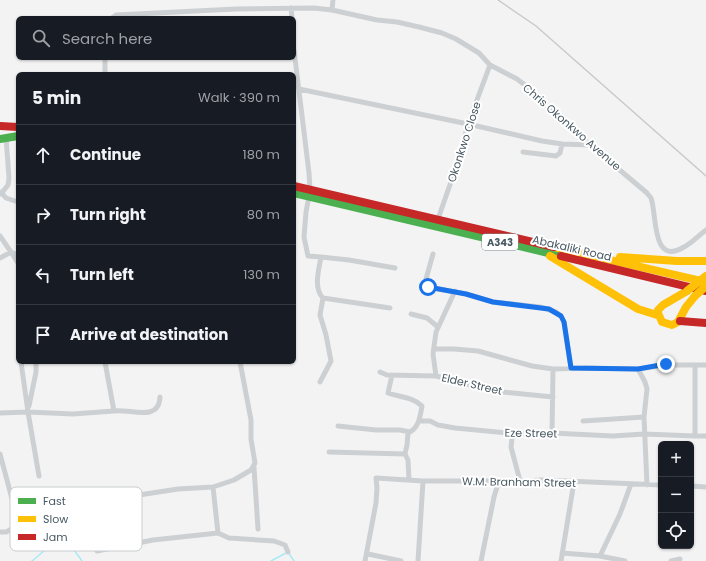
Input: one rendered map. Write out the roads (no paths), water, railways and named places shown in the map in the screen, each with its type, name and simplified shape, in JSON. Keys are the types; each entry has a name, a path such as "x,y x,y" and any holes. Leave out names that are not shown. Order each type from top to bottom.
{"main road":[{"path":"0,126 16,127"},
{"path":"3,138 16,136"},
{"name":"Abakaliki Road","path":"296,187 309,193 541,252 706,291"},
{"name":"Abakaliki Road","path":"296,193 309,193 438,219 706,282"},
{"path":"541,252 575,270 638,309 657,315"},
{"path":"594,256 677,261 706,261"},
{"path":"706,276 678,298 662,305 658,309 657,315 660,321 665,324 673,325 680,321 706,323"},
{"path":"680,321 686,307 706,286"}],"street":[{"path":"332,10 333,0"},
{"path":"291,8 292,16"},
{"name":"Chris Okonkwo Avenue","path":"115,16 124,14 236,9 291,8 332,10 442,33 456,39 480,53 490,65 517,80 534,92 590,145 647,193 650,198 654,222 661,246 667,250 676,251 685,247 706,230"},
{"path":"105,60 105,72"},
{"path":"295,60 309,173 309,193 304,237 308,256 395,268"},
{"name":"Okonkwo Close","path":"438,219 459,159 468,124 490,65"},
{"path":"299,89 542,141 562,144 590,145"},
{"path":"3,138 9,178 8,185 1,193 6,198 16,201"},
{"path":"523,152 556,156 560,153 562,144"},
{"path":"0,236 16,260"},
{"path":"12,252 16,254"},
{"path":"0,258 12,252"},
{"path":"433,254 426,284 428,287 455,291 493,302 545,308 556,312 561,316 564,322 571,368"},
{"path":"321,257 318,288 319,293 323,298 390,308"},
{"path":"436,376 433,354 435,349 436,332 455,291"},
{"path":"320,382 331,360 320,315 323,298"},
{"path":"411,314 427,318 438,327"},
{"path":"435,349 478,351 532,366 553,369 638,369 666,364 706,365"},
{"path":"21,364 39,476"},
{"path":"28,412 36,372 36,364"},
{"path":"105,364 114,411"},
{"path":"240,364 251,420 251,439 256,463 254,467 258,529"},
{"path":"695,365 695,436"},
{"path":"552,433 553,369"},
{"path":"638,369 647,389 644,417 647,485"},
{"name":"Elder Street","path":"380,372 387,375 436,376 482,388 489,388 492,391 553,397"},
{"path":"392,375 388,393 408,398 422,406 420,421 414,429 408,433 408,445 405,454 408,460 409,480"},
{"path":"0,413 28,412 62,414 114,411 140,413 152,411 160,403 160,397"},
{"path":"583,421 644,417"},
{"name":"Eze Street","path":"420,421 430,421 438,425 456,428 518,434 552,433 613,436 644,434 706,436"},
{"path":"338,426 410,432"},
{"path":"518,434 512,438 511,447 520,481"},
{"path":"329,452 405,454"},
{"path":"0,454 10,491"},
{"path":"142,494 178,488 213,487 234,480 254,467"},
{"name":"W.M. Branham Street","path":"368,554 376,503 376,478 423,481 492,481 500,483 543,480 658,485"},
{"path":"418,561 423,481"},
{"path":"561,561 574,482"},
{"path":"480,561 494,498 497,487 500,483"},
{"path":"600,556 620,514 632,484"},
{"path":"694,486 706,487"},
{"path":"213,487 218,533"},
{"path":"0,532 6,532 10,530"},
{"path":"142,542 218,533 229,538 274,541 285,545 288,552"},
{"path":"562,553 600,556 625,561"},
{"path":"365,561 368,554 401,561"},
{"path":"671,561 680,559"}],"waterway":[{"path":"32,561 44,551"},
{"path":"75,551 82,561"},
{"path":"271,561 288,552 294,561"}],"railway":[{"path":"498,0 536,26 706,176"}]}
